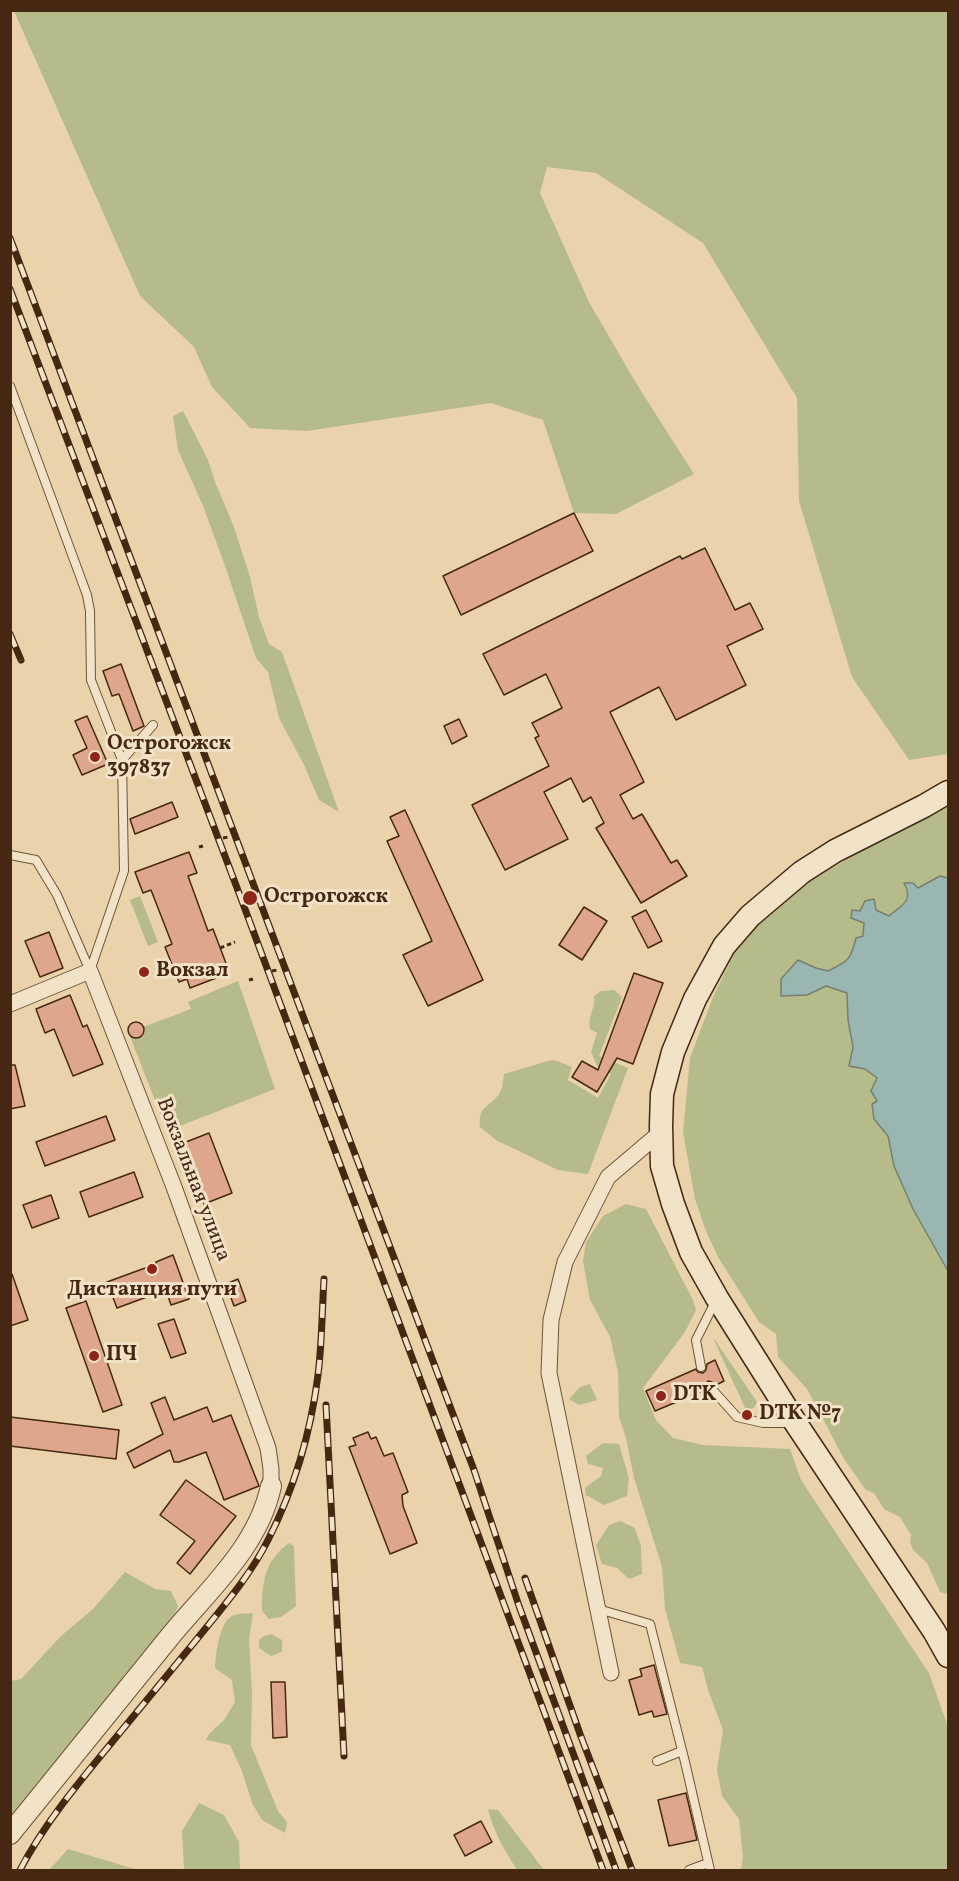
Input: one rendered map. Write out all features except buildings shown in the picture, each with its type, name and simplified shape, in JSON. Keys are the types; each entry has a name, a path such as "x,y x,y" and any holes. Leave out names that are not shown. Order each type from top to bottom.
{"main road":[{"path":"948,792 835,851 802,872 750,916 724,946 695,999 673,1052 662,1094 661,1132 662,1166 691,1252 717,1298 795,1422 934,1631 948,1656"}],"street":[{"path":"10,1004 90,971"},
{"name":"Вокзальная улица","path":"90,971 174,1187 268,1448 271,1486"},
{"path":"611,1673 549,1373 551,1320 565,1262 608,1177 661,1132"},
{"path":"10,1834 248,1542 264,1511 271,1486"}],"lane":[{"path":"10,386 21,426 87,595 90,611 91,680 122,760 124,871 90,971"},
{"path":"122,760 153,725"},
{"path":"10,855 36,860 57,895 90,971"},
{"path":"701,1367 696,1340 717,1298"},
{"path":"710,1387 737,1418 764,1423 795,1422"},
{"path":"598,1609 650,1624 709,1867 689,1870"},
{"path":"657,1761 682,1751"}],"path":[{"path":"223,838 228,837"},
{"path":"220,948 235,942"},
{"path":"272,971 277,970"}],"green space":[{"path":"14,11 948,11 948,754 909,760 852,677 799,501 797,398 703,243 596,173 547,167 540,193 589,302 636,383 694,474 616,514 574,513 543,420 491,403 307,431 250,428 212,387 194,347 140,296"},
{"path":"183,411 208,460 234,527 250,577 259,617 269,644 282,652 339,812 319,800 305,767 279,718 268,672 256,658 203,506 178,450 173,416"},
{"path":"948,806 948,878 940,876 918,888 905,883 907,899 889,917 876,910 853,910 864,923 863,936 856,938 848,959 829,971 798,960 781,979 781,996 807,995 826,986 847,993 848,1020 853,1047 849,1065 865,1069 878,1078 874,1119 888,1136 894,1166 913,1209 948,1271 948,1596 940,1592 927,1563 913,1550 910,1542 911,1535 900,1517 884,1509 874,1493 866,1490 844,1459 807,1389 778,1357 776,1334 759,1322 718,1257 695,1199 683,1132 690,1058 713,997 737,947 790,892 856,854"},
{"path":"140,896 158,942 148,946 130,900"},
{"path":"238,981 275,1089 167,1131 129,1034 134,1038 139,1037 143,1034 143,1027 191,1009 188,1002"},
{"path":"614,990 622,997 599,1056 628,1068 588,1174 558,1170 496,1140 480,1127 482,1111 500,1092 504,1074 548,1061 554,1060 572,1067 568,1080 598,1098 611,1074 597,1066 591,1052 597,1033 590,1029 590,1020 594,996 601,991"},
{"path":"626,1204 646,1209 696,1310 685,1332 643,1388 656,1420 673,1438 703,1445 790,1449 801,1480 929,1673 948,1727 948,1870 741,1870 743,1857 739,1819 722,1796 717,1770 723,1730 702,1667 680,1663 665,1609 662,1567 634,1478 619,1417 618,1372 610,1337 590,1300 583,1261 586,1242 603,1216"},
{"path":"714,1340 757,1402 754,1408 747,1410 745,1408"},
{"path":"590,1384 597,1400 579,1405 569,1399 580,1387"},
{"path":"603,1443 619,1444 629,1478 627,1496 604,1505 586,1495 585,1488 601,1476 603,1468 588,1464 586,1456"},
{"path":"620,1521 635,1528 641,1546 642,1574 629,1579 617,1568 602,1564 596,1545 609,1525"},
{"path":"289,1543 294,1546 296,1606 281,1617 269,1619 262,1611 266,1573 274,1557"},
{"path":"125,1572 155,1589 171,1591 178,1606 171,1623 128,1679 75,1737 11,1819 11,1681 21,1679 61,1636 93,1609"},
{"path":"253,1613 249,1640 252,1693 251,1745 278,1811 287,1822 285,1833 262,1820 252,1803 242,1771 230,1745 206,1740 224,1720 235,1702 232,1680 215,1668 217,1646 222,1630 229,1618 234,1615"},
{"path":"271,1634 282,1640 282,1652 271,1656 259,1648 259,1640"},
{"path":"199,1803 224,1815 239,1842 240,1870 182,1870 184,1869 182,1831"},
{"path":"488,1809 498,1810 544,1870 517,1870 496,1833"},
{"path":"68,1849 138,1870 49,1870"}],"water":[{"path":"940,876 948,878 948,1271 913,1209 894,1166 888,1136 874,1119 872,1104 877,1101 871,1091 877,1078 865,1069 849,1066 853,1047 848,1020 847,993 826,986 807,995 781,996 781,979 798,960 828,971 848,959 856,938 863,936 864,923 851,918 852,910 860,911 865,901 874,899 876,910 889,916 907,898 904,883 913,883 918,888"}],"railway":[{"path":"10,238 474,1470 519,1606 616,1870"},
{"path":"10,289 242,901 603,1870"},
{"path":"10,634 21,660"},
{"path":"20,1870 40,1836 63,1804 226,1604 268,1540 286,1501 311,1417 319,1363 324,1279"},
{"path":"326,1405 344,1756"},
{"path":"525,1578 580,1734 632,1870"}],"place":[{"name":"Острогожск 397837","path":"95,757"},
{"name":"Острогожск","path":"250,898"},
{"name":"Вокзал","path":"144,972"},
{"name":"Дистанция пути","path":"152,1269"},
{"name":"ПЧ","path":"94,1356"},
{"name":"DTK","path":"661,1396"},
{"name":"DTK №7","path":"747,1415"}]}
